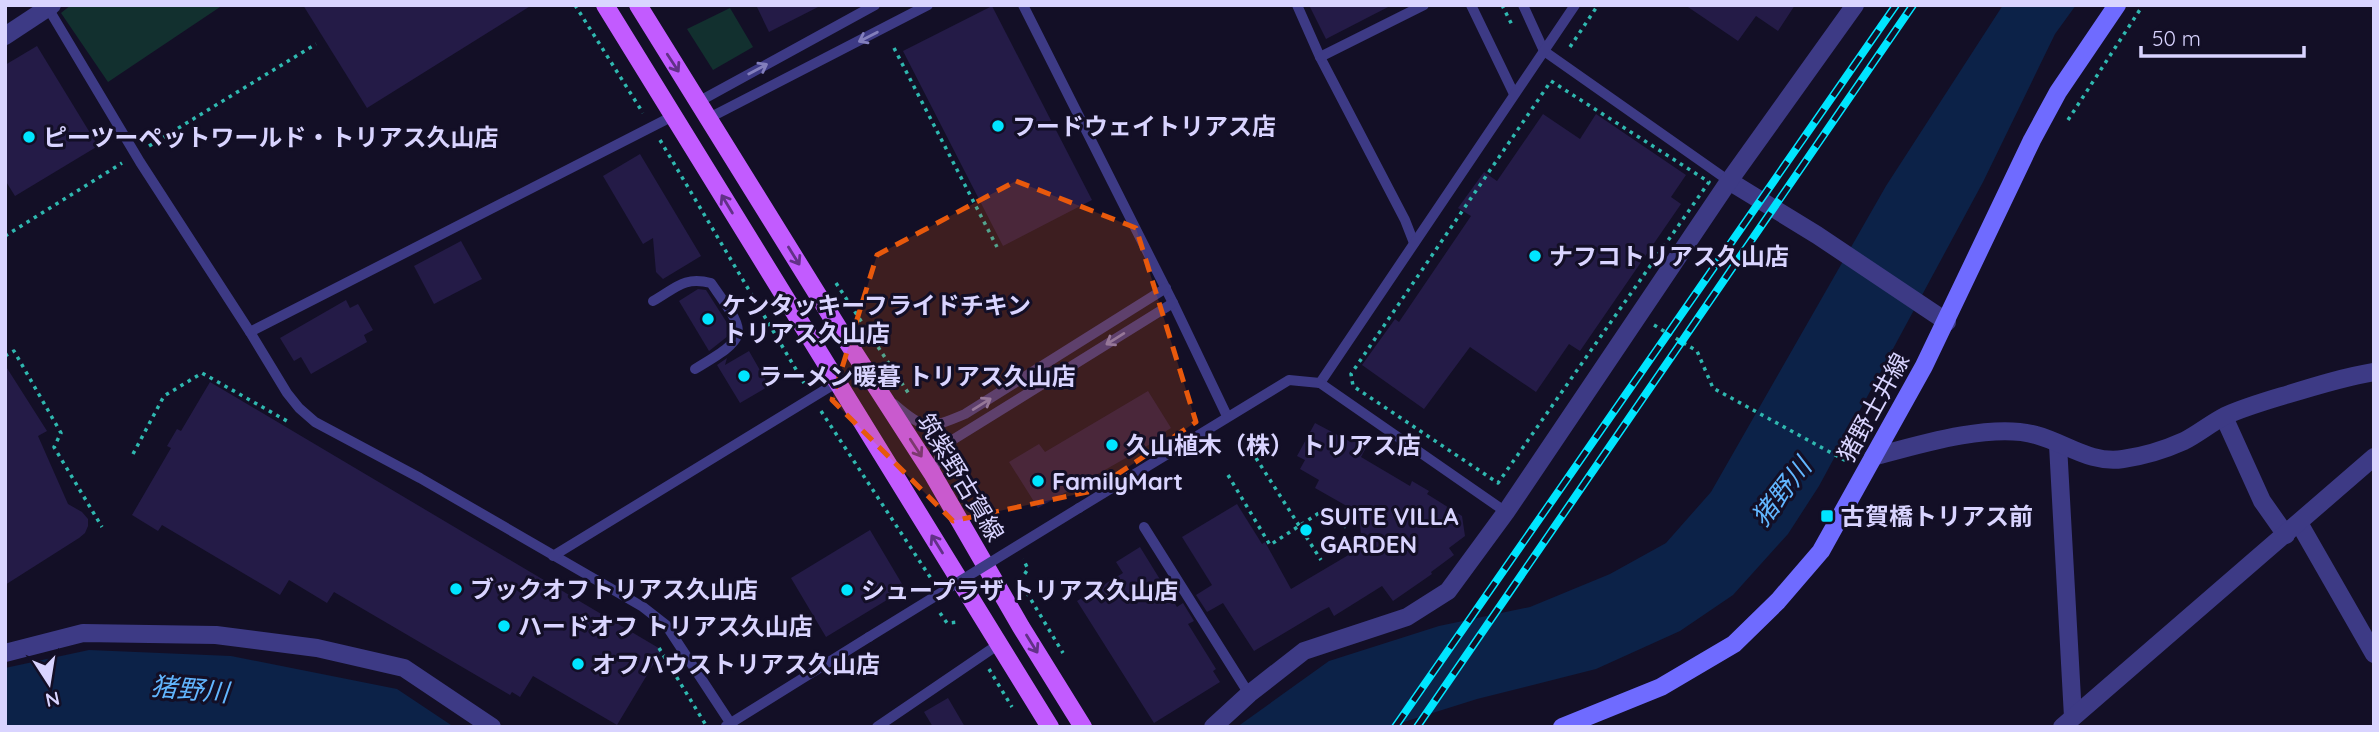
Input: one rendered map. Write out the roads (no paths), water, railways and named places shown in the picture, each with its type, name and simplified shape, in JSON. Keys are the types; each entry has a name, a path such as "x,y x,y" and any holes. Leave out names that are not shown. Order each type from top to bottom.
{"main road":[{"path":"605,5 1050,727"},
{"name":"筑紫野古賀線","path":"638,5 932,472 1021,627 1083,727"},
{"name":"猪野土井線","path":"1572,724 1661,687 1734,644 1778,601 1821,551 1947,321 2038,128 2084,50 2117,5"}],"street":[{"path":"1213,727 1249,694 1304,651 1407,617 1448,592 1506,512 1729,181 1855,5"},
{"path":"5,36 50,7"},
{"path":"1729,181 1817,235 1922,307 1947,321"},
{"path":"1869,464 1942,438 1999,432 2036,435 2095,459 2138,457 2185,440 2224,416 2253,405 2345,377 2374,372"},
{"path":"2224,416 2262,501 2293,529 2374,654"},
{"path":"2059,445 2067,722"},
{"path":"2067,722 2374,457"},
{"path":"5,653 83,634 216,635 317,648 404,667 492,727"}],"lane":[{"path":"698,102 875,5"},
{"path":"709,118 928,5"},
{"path":"1297,5 1320,57 1405,220 1414,243"},
{"path":"1320,57 1424,5"},
{"path":"1471,5 1514,94"},
{"path":"1523,5 1544,51 1729,181"},
{"path":"1320,383 1575,5"},
{"path":"1026,6 1227,416"},
{"path":"50,7 136,155 286,393 299,408 314,422 420,478 643,607 666,625 730,726 869,637 1289,380 1320,383 1506,512"},
{"path":"250,332 673,116"},
{"path":"653,301 688,280 700,280 711,283 739,322 738,337 730,348 695,369"},
{"path":"881,394 913,421 936,426 965,414 1166,288"},
{"path":"932,472 946,444 1173,303"},
{"path":"553,556 836,383"},
{"path":"1144,527 1249,694"},
{"path":"877,727 999,644"}],"water":[{"name":"猪野川","path":"2003,5 2076,5 2055,34 1983,182 1819,486 1788,534 1733,595 1680,631 1596,669 1477,699 1388,727 1237,727 1329,661 1439,626 1530,607 1610,574 1666,543 1711,492 1886,186"},
{"name":"猪野川","path":"89,650 231,656 397,689 454,727 5,727 5,668"}],"railway":[{"path":"1395,727 1896,5"},
{"path":"1417,727 1913,5"}],"place":[{"name":"フードウェイトリアス店","path":"998,126"},
{"name":"ピーツーペットワールド・トリアス久山店","path":"29,137"},
{"name":"ナフコトリアス久山店","path":"1535,256"},
{"name":"ケンタッキーフライドチキン トリアス久山店","path":"708,319"},
{"name":"ラーメン暖暮 トリアス久山店","path":"744,376"},
{"name":"久山植木（株） トリアス店","path":"1112,445"},
{"name":"FamilyMart","path":"1038,481"},
{"name":"古賀橋トリアス前","path":"1827,516"},
{"name":"SUITE VILLA GARDEN","path":"1306,530"},
{"name":"ブックオフトリアス久山店","path":"456,589"},
{"name":"シュープラザ トリアス久山店","path":"847,590"},
{"name":"ハードオフ トリアス久山店","path":"504,626"},
{"name":"オフハウストリアス久山店","path":"578,664"}]}
